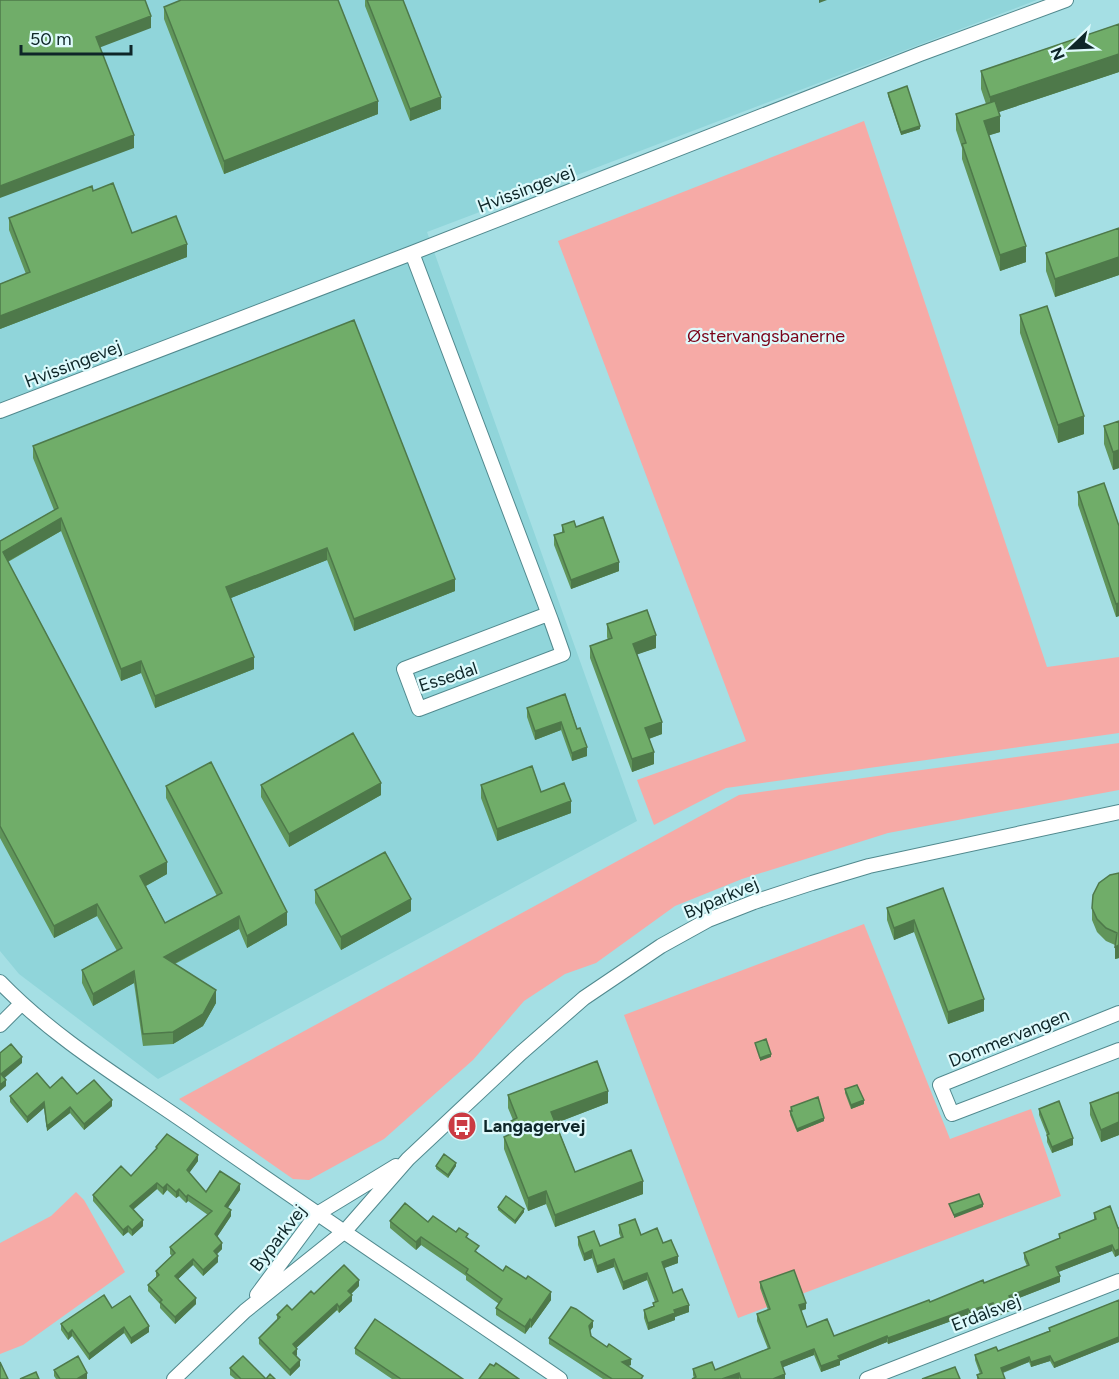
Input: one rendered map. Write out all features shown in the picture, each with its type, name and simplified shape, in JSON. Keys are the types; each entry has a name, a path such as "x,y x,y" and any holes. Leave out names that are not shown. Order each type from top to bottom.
{"street":[{"name":"Hvissingevej","path":"0,411 920,54 1066,0"},
{"name":"Essedal","path":"412,253 548,614 563,654 419,709 404,669 548,614"},
{"name":"Byparkvej","path":"174,1379 245,1311 345,1231 408,1159 521,1053 584,998 661,946 708,920 754,902 869,866 1119,812"},
{"path":"0,982 49,1028 139,1092 560,1379"},
{"path":"0,1024 21,1004"},
{"name":"Dommervangen","path":"1119,1013 940,1084 952,1114 1119,1050"},
{"name":"Byparkvej","path":"245,1311 317,1214 408,1159"},
{"name":"Erdalsvej","path":"867,1379 1119,1281"}],"shaded area":[{"path":"0,0 1037,0 427,232 637,821 158,1079 19,974 0,951"}],"green space":[{"name":"Østervangsbanerne","path":"864,121 1047,667 1119,657 1119,733 726,788 654,825 637,780 746,741 558,241"},
{"path":"1119,743 1119,790 888,833 742,879 675,906 596,963 565,974 524,1001 473,1060 384,1139 309,1180 293,1179 179,1099 739,795"},
{"path":"864,924 950,1139 1031,1109 1061,1196 738,1318 624,1015"},
{"path":"76,1192 84,1200 125,1272 23,1345 0,1354 0,1243 51,1216"}],"building":[{"path":"0,0 145,0 151,16 96,37 134,135 0,186"},
{"path":"181,0 338,0 378,101 224,161 164,7"},
{"path":"367,0 403,0 441,97 410,109"},
{"path":"1119,24 1119,54 990,97 981,71"},
{"path":"907,86 920,126 901,132 888,93"},
{"path":"995,101 1000,116 984,121 1026,246 1000,255 962,144 966,143 956,114"},
{"path":"113,183 132,233 176,216 187,244 0,316 0,284 30,272 9,218 92,186 93,191"},
{"path":"1119,228 1119,257 1055,279 1046,253"},
{"path":"1047,306 1084,416 1058,425 1020,315"},
{"path":"354,320 455,579 354,619 327,548 226,587 254,657 155,696 141,661 121,669 61,518 3,552 167,862 140,876 165,923 222,893 166,786 211,762 287,912 247,936 239,916 164,957 216,990 203,1014 173,1032 143,1034 134,971 93,994 82,970 122,948 97,904 54,926 0,826 0,541 58,508 33,446"},
{"path":"1119,421 1119,450 1113,452 1104,426"},
{"path":"1104,483 1119,526 1119,603 1116,604 1078,492"},
{"path":"603,517 619,562 571,580 554,535 564,532 562,525 574,521 576,527"},
{"path":"647,610 656,635 633,644 662,722 645,728 654,752 632,759 590,646 612,638 607,624"},
{"path":"565,694 577,729 580,728 587,747 572,753 561,722 535,731 527,708"},
{"path":"353,733 381,783 289,834 261,785"},
{"path":"532,766 541,792 564,783 571,801 497,829 481,785"},
{"path":"385,852 411,899 341,937 315,890"},
{"path":"1119,873 1119,945 1115,947 1117,933 1106,928 1097,919 1092,908 1093,895 1099,883 1110,875"},
{"path":"943,888 984,999 948,1012 914,920 894,928 887,908"},
{"path":"766,1039 771,1054 760,1058 755,1043"},
{"path":"11,1044 22,1057 1,1074 6,1080 0,1085 0,1053"},
{"path":"597,1061 608,1091 551,1112 575,1172 631,1150 643,1181 555,1215 546,1191 528,1198 504,1137 515,1132 511,1121 517,1118 508,1095"},
{"path":"37,1073 50,1088 62,1077 77,1094 94,1080 112,1100 84,1124 70,1107 47,1126 44,1102 27,1117 10,1096"},
{"path":"857,1085 864,1100 851,1105 845,1089"},
{"path":"1119,1092 1119,1122 1101,1130 1090,1103"},
{"path":"818,1097 824,1118 797,1129 790,1111 792,1111 791,1107"},
{"path":"1059,1101 1073,1138 1052,1147 1039,1109"},
{"path":"167,1134 198,1155 187,1170 206,1192 220,1171 240,1184 225,1206 231,1210 215,1234 222,1243 214,1251 218,1256 203,1270 193,1259 175,1276 196,1298 175,1317 148,1285 159,1275 156,1271 175,1253 170,1247 212,1211 188,1195 186,1197 179,1189 176,1192 167,1184 163,1188 157,1183 130,1206 143,1220 132,1230 128,1226 123,1230 93,1195 121,1166 131,1176"},
{"path":"444,1154 456,1163 448,1175 436,1166"},
{"path":"979,1194 983,1204 954,1215 949,1204"},
{"path":"506,1196 524,1209 515,1221 498,1207"},
{"path":"405,1203 428,1222 433,1216 456,1232 459,1228 468,1234 466,1237 479,1246 475,1251 503,1271 506,1266 526,1279 528,1276 551,1292 531,1321 530,1319 525,1327 496,1308 502,1299 466,1273 468,1269 421,1237 416,1242 390,1221"},
{"path":"1110,1206 1119,1228 1119,1249 1115,1251 1112,1245 1056,1267 1060,1276 1009,1296 1012,1304 996,1311 993,1303 969,1311 968,1309 888,1338 887,1336 838,1356 840,1359 821,1366 814,1349 781,1362 785,1374 773,1379 741,1379 739,1373 722,1379 692,1379 696,1377 693,1369 712,1362 715,1370 770,1348 757,1314 770,1309 760,1282 794,1270 806,1303 799,1305 807,1327 827,1319 834,1336 1029,1265 1024,1253 1060,1238 1059,1234 1096,1219 1094,1213"},
{"path":"635,1219 641,1235 657,1228 663,1243 671,1240 678,1256 662,1262 673,1293 682,1289 689,1305 648,1323 644,1310 654,1306 653,1303 658,1301 647,1273 623,1282 614,1259 597,1266 592,1250 584,1254 578,1237 594,1231 600,1246 623,1237 619,1225"},
{"path":"344,1265 359,1280 348,1291 352,1295 339,1307 337,1304 293,1344 297,1349 293,1353 300,1360 290,1370 259,1338 280,1317 277,1315 287,1305 292,1310 311,1291 314,1294"},
{"path":"104,1295 112,1308 130,1296 149,1326 131,1338 124,1327 89,1354 72,1330 68,1334 61,1324"},
{"path":"1119,1300 1119,1337 1054,1363 1050,1356 1031,1362 1029,1357 1001,1368 1005,1379 979,1379 977,1375 982,1373 975,1355 996,1347 998,1351"},
{"path":"571,1307 593,1321 589,1326 591,1336 607,1347 609,1344 631,1359 622,1362 643,1376 641,1379 612,1379 549,1338"},
{"path":"375,1319 463,1379 401,1379 355,1348"},
{"path":"78,1356 87,1373 77,1379 60,1379 54,1370"},
{"path":"243,1356 266,1379 241,1379 230,1368"},
{"path":"0,1362 8,1379 0,1379"},
{"path":"496,1363 519,1379 479,1379 490,1364 494,1366"},
{"path":"955,1367 960,1379 922,1379"},
{"path":"36,1372 39,1379 20,1379"}],"place":[{"name":"Langagervej","path":"462,1126"}]}
